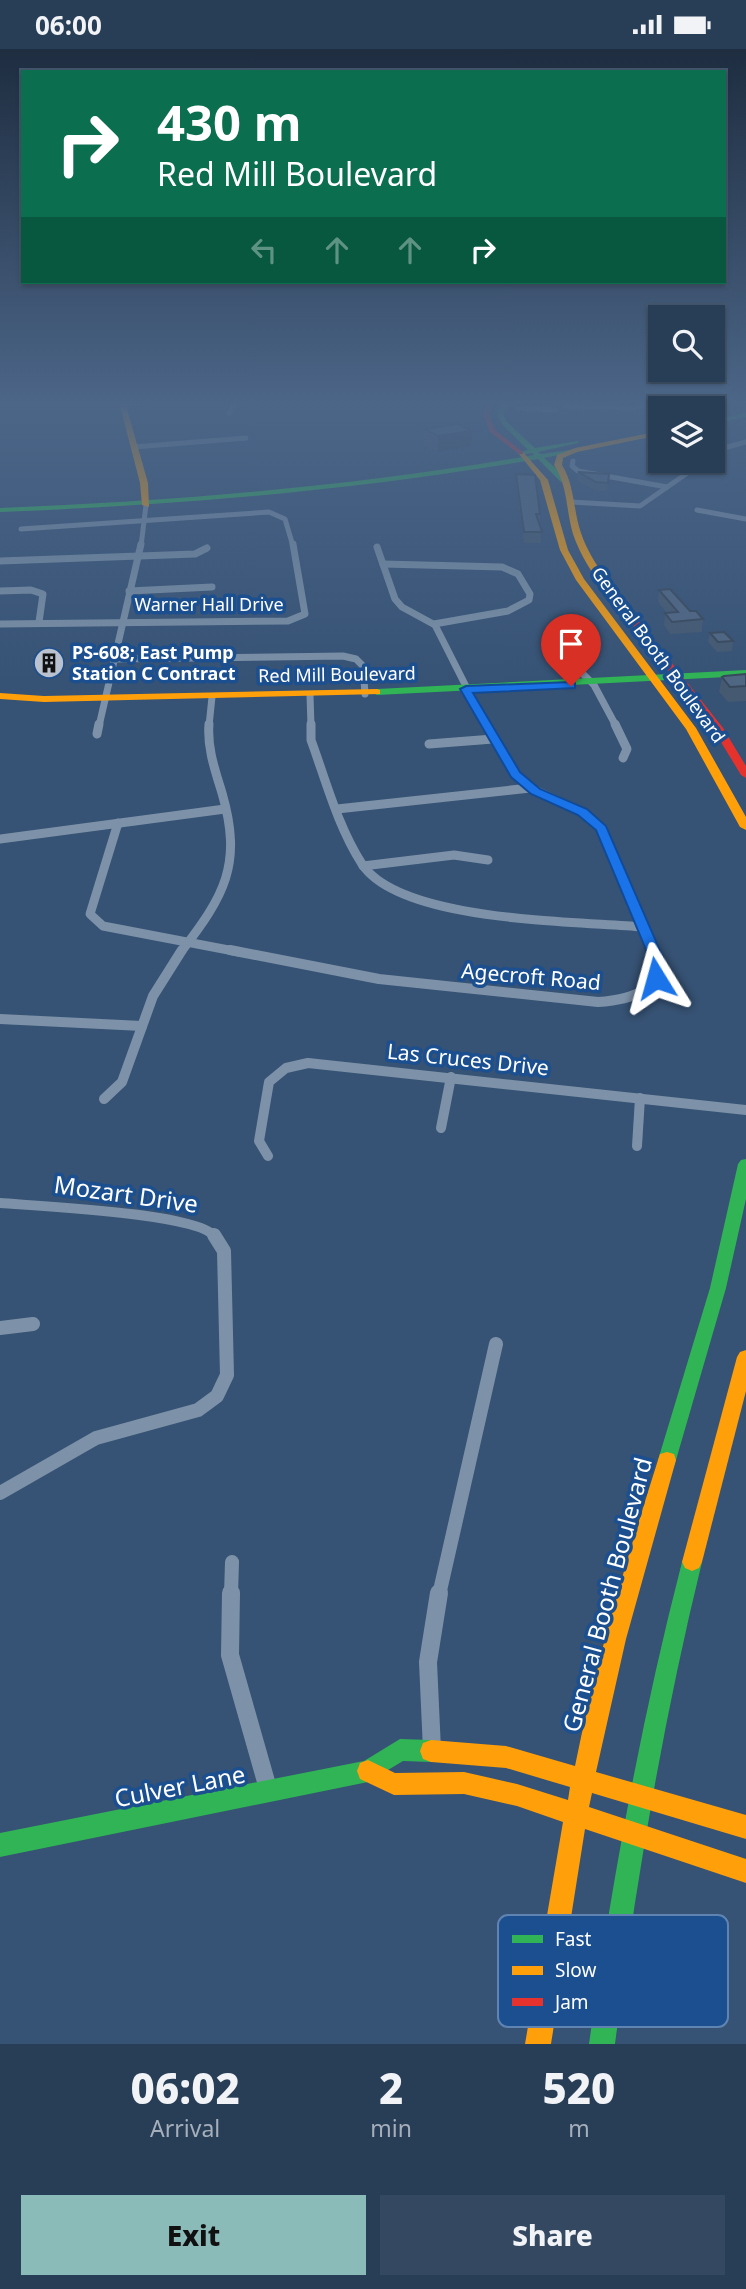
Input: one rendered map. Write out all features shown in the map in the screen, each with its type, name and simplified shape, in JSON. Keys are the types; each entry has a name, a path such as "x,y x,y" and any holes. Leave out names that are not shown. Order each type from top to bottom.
{"main road":[{"path":"145,495 147,502"},
{"path":"147,502 216,495"},
{"path":"0,508 246,495"},
{"name":"General Booth Boulevard","path":"551,495 557,529 566,556 584,588 689,724 746,827"},
{"name":"General Booth Boulevard","path":"569,495 576,532 584,553 605,587 718,728 746,775"},
{"path":"557,529 569,532 574,544 584,553"},
{"path":"676,675 746,666"},
{"path":"676,675 746,673"},
{"name":"Red Mill Boulevard","path":"1,697 365,694 676,675"},
{"name":"General Booth Boulevard","path":"560,1915 611,1653 723,1270 746,1164"},
{"path":"619,1915 674,1619 746,1357"},
{"name":"Culver Lane","path":"0,1845 368,1771 400,1750 432,1750 506,1757 746,1827"},
{"path":"368,1771 394,1783 440,1782 487,1788 746,1871"}],"street":[{"path":"571,502 640,506 655,495"},
{"path":"97,734 138,555 147,502"},
{"path":"698,510 746,519"},
{"name":"Warner Hall Drive","path":"0,624 288,621 305,614 290,538 282,516 264,512 22,529"},
{"path":"377,547 383,564 398,603 434,624 453,617 517,608 529,600 530,594 518,574 502,567 383,564"},
{"path":"0,561 195,554 207,548"},
{"path":"130,591 212,587"},
{"path":"0,591 31,590 43,594 38,622"},
{"name":"Agecroft Road","path":"118,823 93,900 92,919 109,928 379,979 598,1002 635,995 651,985 656,978 658,962 601,828 583,812 530,788 509,767 434,624"},
{"path":"564,655 590,681 628,749 623,758"},
{"path":"113,659 343,656 356,659 363,666 365,694"},
{"path":"310,695 311,740 347,837 363,866 379,881 405,897 450,911 642,927"},
{"path":"104,1099 117,1090 132,1061 142,1026 162,977 210,915 229,875 233,849 208,739 212,697"},
{"path":"429,744 493,739"},
{"path":"337,809 530,788"},
{"path":"0,839 225,809"},
{"path":"363,866 454,855 488,860"},
{"path":"0,1019 142,1026"},
{"name":"Las Cruces Drive","path":"268,1156 259,1141 267,1090 273,1077 286,1068 319,1063 746,1110"},
{"path":"441,1128 451,1077"},
{"path":"637,1146 640,1098"},
{"name":"Mozart Drive","path":"0,1203 164,1218 194,1223 212,1232 224,1251 227,1375 217,1396 198,1410 124,1427 96,1438 0,1493"},
{"path":"0,1328 33,1324"},
{"path":"432,1750 428,1662 431,1630 496,1344"},
{"path":"232,1562 230,1655 269,1793"}],"building":[{"path":"519,495 538,495 540,514 536,514 542,532 524,532"},
{"path":"670,589 690,611 696,611 703,619 672,622 665,613 678,612 659,590"},
{"path":"724,632 733,641 718,642 710,633"},
{"path":"746,674 746,686 730,687 722,677 724,676"}],"traffic: fast":[{"path":"0,510 247,495"},
{"path":"377,692 746,673"},
{"path":"667,1460 718,1288 746,1164"},
{"path":"620,1915 663,1681 692,1562"},
{"path":"0,1845 368,1771 400,1750 431,1751"},
{"path":"602,2044 604,2027"}],"traffic: slow":[{"path":"145,495 146,505"},
{"path":"548,495 564,550 580,580 691,728 746,827"},
{"path":"569,495 581,545 600,577 630,616"},
{"path":"0,696 44,699 377,692"},
{"path":"692,1562 746,1357"},
{"path":"559,1915 582,1785 607,1670 667,1460"},
{"path":"431,1751 506,1757 746,1827"},
{"path":"368,1771 394,1784 464,1783 517,1795 746,1871"},
{"path":"538,2044 541,2027"}],"traffic: jam":[{"path":"630,616 718,728 746,775"}],"place":[{"name":"PS-608; East Pump Station C Contract","path":"49,663"}],"route":[{"path":"571,686 466,689 515,774 536,791 583,812 601,828 658,962 656,978"}]}
